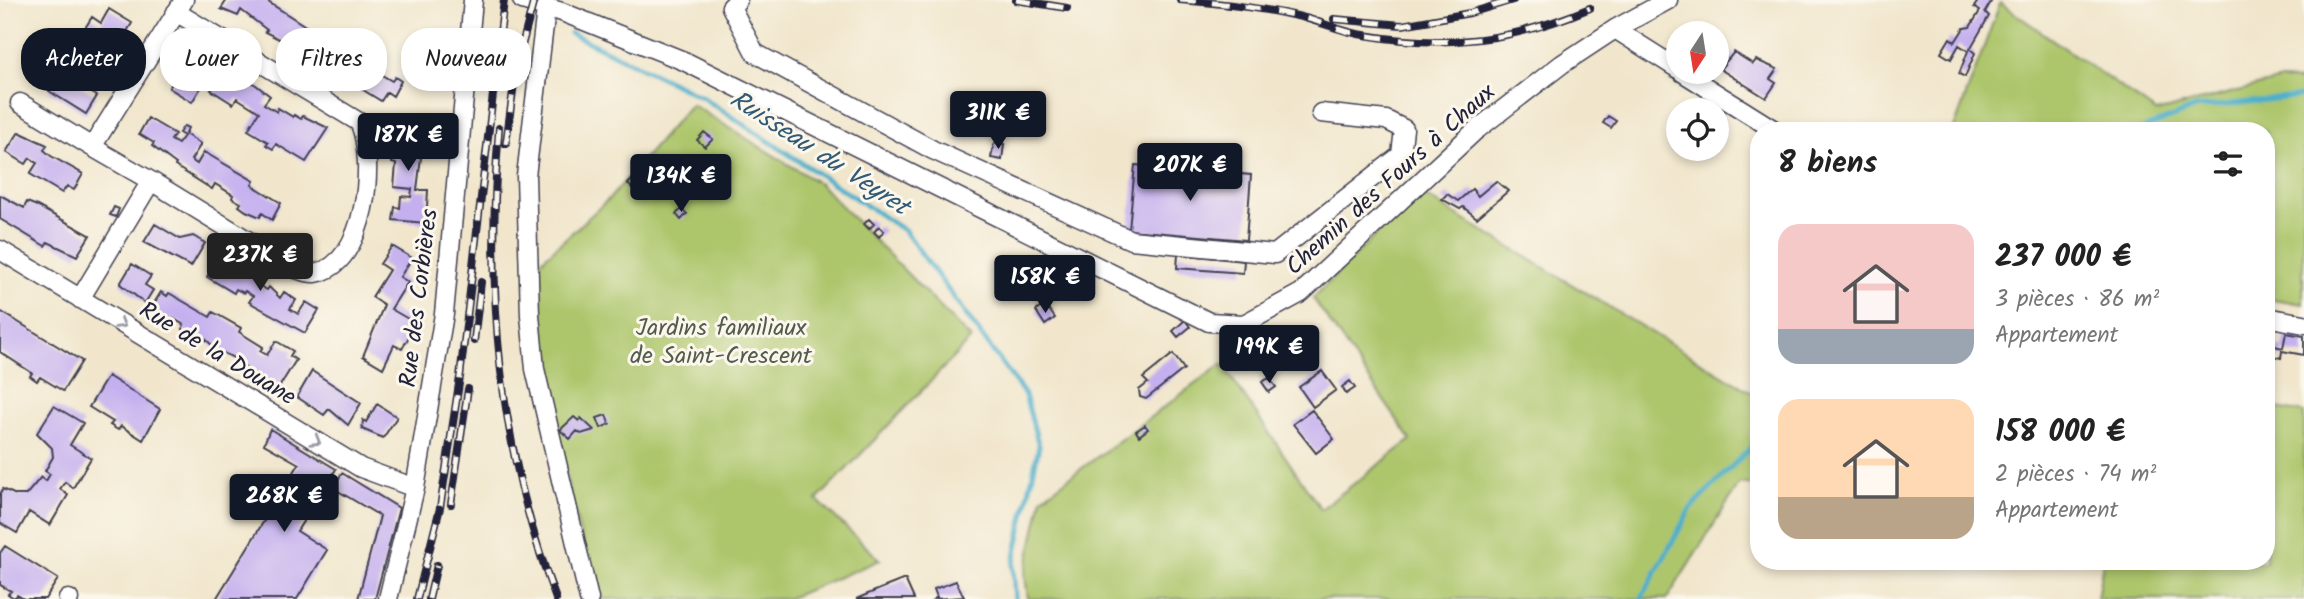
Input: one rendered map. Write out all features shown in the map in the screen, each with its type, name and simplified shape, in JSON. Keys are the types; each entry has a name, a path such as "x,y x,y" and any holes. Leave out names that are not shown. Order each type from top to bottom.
{"street":[{"name":"Rue des Corbières","path":"388,599 415,488 444,314 473,0"},
{"name":"Chemin des Fours à Chaux","path":"522,0 562,12 684,61 1209,322 1244,324 1301,293 1475,131 1562,64 1615,29 1668,0"},
{"path":"738,0 731,7 755,53 933,150 1131,240 1275,254 1401,155 1404,130 1386,120 1321,113"},
{"path":"20,103 92,147 151,181 293,268 313,273 332,267 359,228 365,210 367,138 359,122 180,6 92,147"},
{"path":"546,9 526,176 530,315 535,369 589,599"},
{"path":"1615,29 1666,62"},
{"path":"1701,84 1762,122"},
{"path":"80,299 151,181"},
{"name":"Rue de la Douane","path":"0,250 361,468 415,488"},
{"path":"2275,319 2304,324"}],"green space":[{"path":"2000,3 2156,112 2281,80 2304,81 2303,304 2275,299 2275,122 1956,122"},
{"name":"Jardins familiaux de Saint-Crescent","path":"691,104 820,184 971,339 817,500 880,560 787,599 598,599 558,436 532,269 611,197"},
{"path":"1418,192 1750,392 1750,485 1740,483 1667,599 1028,599 1025,575 1042,498 1222,364 1321,509 1411,440 1313,298"},
{"path":"2275,408 2304,413 2304,599 2097,599 2102,570 2275,570"}],"building":[{"path":"227,0 265,0 307,27 276,28 276,38 265,32 267,30 241,10 238,16 221,9"},
{"path":"1979,0 1992,0 1985,12 1989,16 1970,49 1975,53 1965,77 1959,74 1968,51 1959,45 1951,59 1941,53 1950,38 1955,42 1964,28 1970,27 1980,11 1974,7"},
{"path":"109,9 132,23 129,28 85,28 92,17 101,23"},
{"path":"1734,52 1753,64 1756,60 1777,69 1770,79 1776,83 1766,98 1729,75 1729,58"},
{"path":"395,77 401,81 393,96 387,92 381,101 365,91 387,91 387,78 392,81"},
{"path":"262,90 270,96 264,104 277,112 278,108 293,117 294,115 301,119 303,116 328,128 306,162 276,144 273,149 266,145 268,142 248,130 259,112 237,98 233,104 213,91"},
{"path":"49,91 89,91 97,96 86,114"},
{"path":"174,91 199,91 192,102"},
{"path":"1608,116 1616,121 1611,128 1603,123"},
{"path":"148,118 175,134 171,140 178,144 184,136 179,133 184,126 188,128 185,134 201,144 191,160 197,164 204,152 254,181 252,185 281,203 272,220 262,213 260,217 246,211 239,206 241,203 232,198 233,195 215,184 212,189 175,166 176,164 152,146 154,143 139,134"},
{"path":"392,123 421,125 419,143 415,142 413,156 421,157 417,190 428,190 426,223 393,220 395,207 400,208 401,196 411,197 412,189 394,187 396,164 392,163"},
{"path":"19,132 47,145 44,150 51,156 83,174 74,190 67,186 62,193 30,174 37,163 30,158 26,164 6,152"},
{"path":"704,132 713,139 705,147 697,140"},
{"path":"994,143 1004,144 1002,160 991,158"},
{"path":"1135,165 1251,175 1246,240 1129,230"},
{"path":"637,175 645,183 636,192 628,184"},
{"path":"1496,181 1508,191 1477,218 1463,207 1460,209 1442,199 1447,194 1458,201 1472,189 1478,196"},
{"path":"0,195 24,208 27,202 37,206 90,235 77,256 48,242 45,246 0,219"},
{"path":"114,207 119,209 116,217 110,215"},
{"path":"682,209 687,214 681,220 676,214"},
{"path":"869,219 874,224 869,229 864,224"},
{"path":"155,224 180,239 193,236 205,243 191,267 144,242"},
{"path":"879,226 884,231 879,237 874,232"},
{"path":"392,246 412,258 400,277 408,282 391,309 410,320 405,329 411,333 402,349 394,345 383,368 363,356 384,305 372,297 389,270 380,264"},
{"path":"223,249 236,256 232,262 254,275 262,283 260,286 267,290 269,287 280,298 284,292 296,300 290,309 298,314 306,302 319,310 305,333 249,302 253,296 245,291 244,293 236,289 234,293 207,277"},
{"path":"1178,254 1244,261 1243,273 1177,268"},
{"path":"132,264 151,276 145,285 153,290 145,303 120,284"},
{"path":"161,292 167,296 169,293 210,317 213,312 241,328 239,332 263,347 260,351 267,355 276,341 293,351 290,356 296,360 278,389 248,371 240,361 217,350 199,333 197,338 182,329 184,325 172,318 170,322 150,310"},
{"path":"1045,304 1055,318 1045,325 1036,311"},
{"path":"0,311 82,361 63,391 40,377 37,381 30,376 32,373 0,352"},
{"path":"1185,320 1190,327 1178,337 1173,331"},
{"path":"2286,333 2304,336 2304,355 2282,351 2281,358 2275,357 2275,346 2283,348"},
{"path":"1173,354 1184,369 1146,399 1140,397 1139,390 1148,383 1143,378"},
{"path":"312,371 361,403 348,425 329,409 324,415 297,397"},
{"path":"1322,371 1336,390 1313,407 1299,387"},
{"path":"108,376 160,409 143,440 121,426 118,430 110,425 113,422 89,407"},
{"path":"1269,378 1276,387 1269,392 1262,382"},
{"path":"1350,381 1355,388 1346,394 1342,387"},
{"path":"377,404 397,417 383,438 362,429 363,420 366,422"},
{"path":"54,406 83,423 70,445 91,458 73,488 65,482 60,489 68,495 50,525 29,512 17,533 0,523 0,494 3,489 16,495 26,495 41,477 46,481 50,474 45,471 53,457 52,448 37,433"},
{"path":"1312,410 1334,439 1316,453 1293,424"},
{"path":"606,415 610,424 601,428 597,418"},
{"path":"574,417 579,421 581,418 594,430 581,434 577,431 570,439 560,430"},
{"path":"1145,425 1148,429 1139,436 1136,431"},
{"path":"270,429 336,469 316,502 328,509 324,518 311,509 297,531 327,550 297,599 216,599 299,464 264,444"},
{"path":"342,473 399,508 375,599 358,599 380,516 333,488"},
{"path":"5,546 58,579 45,599 24,599 17,595 14,598 8,594 11,591 0,585 0,553"},
{"path":"905,579 914,599 856,599 880,589"},
{"path":"956,581 964,597 934,599 937,597 934,589"}],"waterway":[{"name":"Ruisseau du Veyret","path":"570,33 702,97 905,231 1025,395 1039,446 1013,566 1015,599"},
{"path":"2160,122 2195,108 2304,96"},
{"path":"1641,599 1691,508 1750,448"}],"railway":[{"path":"417,599 440,508 460,377 504,0"},
{"path":"506,144 516,68 534,0"},
{"path":"1016,0 1067,8"},
{"path":"1180,0 1268,10 1306,18 1355,34 1424,41 1507,35 1590,8"},
{"path":"1334,19 1402,25 1470,13 1513,0"},
{"path":"499,128 494,249 500,367 520,483 556,599"},
{"path":"474,341 481,282"},
{"path":"451,504 468,389"},
{"path":"429,599 437,565"}]}
